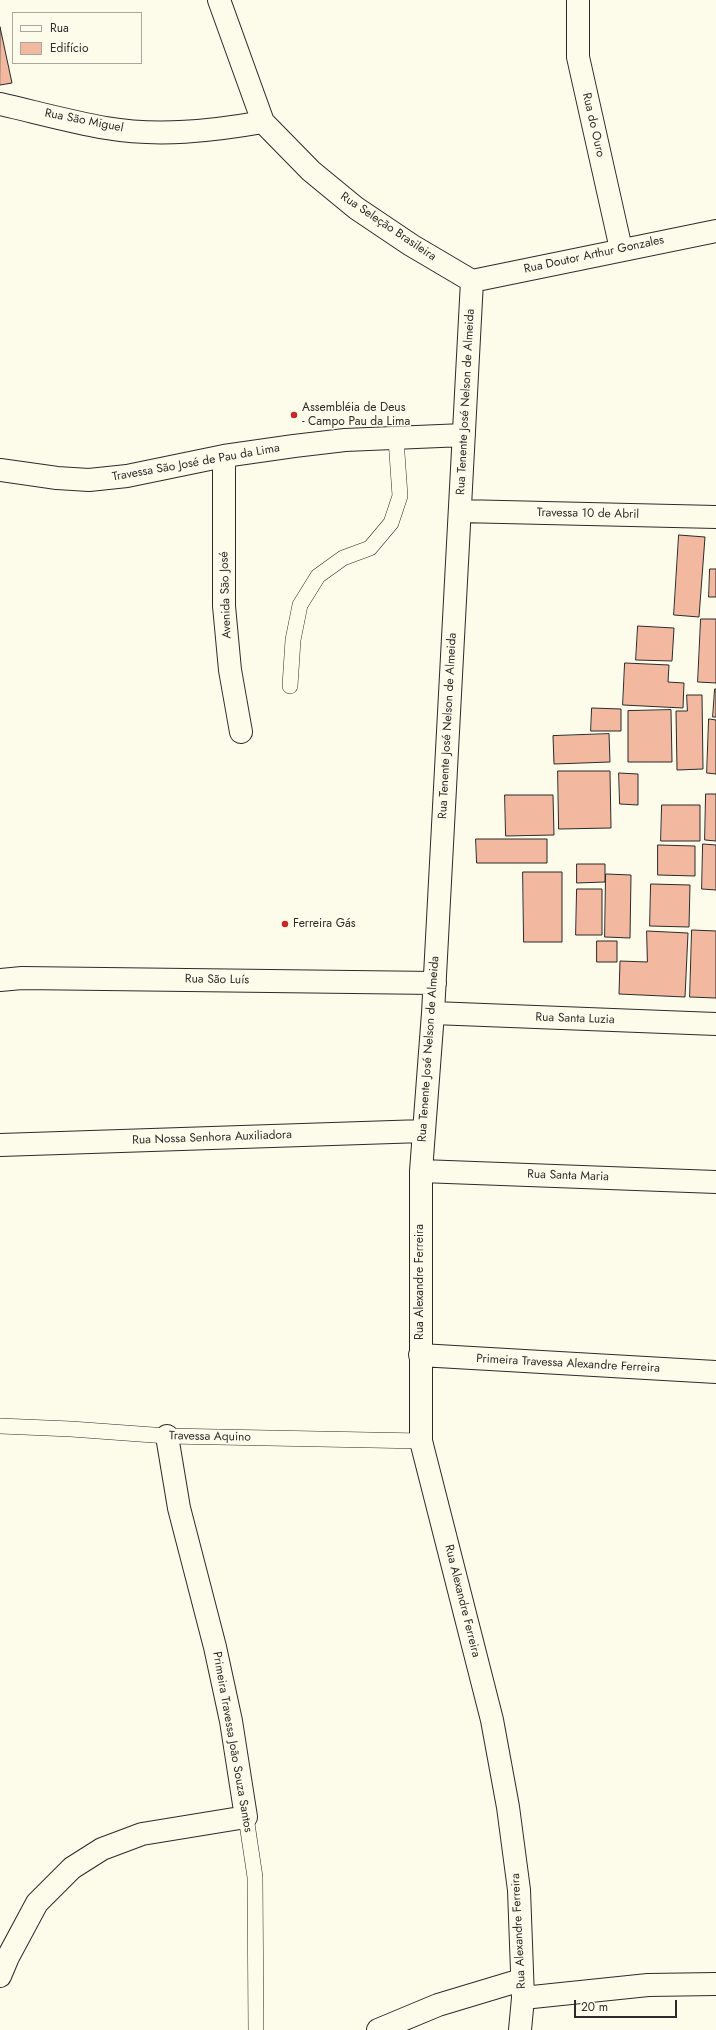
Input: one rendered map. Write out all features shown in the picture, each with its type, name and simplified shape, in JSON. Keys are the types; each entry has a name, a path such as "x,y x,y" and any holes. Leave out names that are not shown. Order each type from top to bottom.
{"street":[{"name":"Rua Seleção Brasileira","path":"219,0 263,122 311,171 356,208 412,245 472,281"},
{"name":"Rua do Ouro","path":"578,0 578,57 622,249"},
{"name":"Rua São Miguel","path":"0,104 107,128 160,133 221,129 263,122"},
{"name":"Rua Doutor Arthur Gonzales","path":"472,281 622,249 716,231"},
{"name":"Rua Tenente José Nelson de Almeida","path":"421,1171 435,983 472,281"},
{"name":"Travessa São José de Pau da Lima","path":"0,470 57,478 89,480 126,476 224,456 345,440 464,436"},
{"name":"Avenida São José","path":"224,456 224,606 230,670 241,732"},
{"name":"Travessa 10 de Abril","path":"460,511 716,517"},
{"name":"Rua São Luís","path":"0,980 22,978 435,983"},
{"name":"Rua Santa Luzia","path":"433,1013 716,1024"},
{"name":"Rua Nossa Senhora Auxiliadora","path":"0,1144 423,1130"},
{"name":"Rua Santa Maria","path":"421,1171 716,1182"},
{"name":"Rua Alexandre Ferreira","path":"421,1171 421,1441 492,1720 508,1807 519,1890 522,1989 520,2030"},
{"name":"Primeira Travessa Alexandre Ferreira","path":"420,1355 716,1372"},
{"name":"Primeira Travessa João Souza Santos","path":"167,1436 179,1508 215,1646 231,1721 246,1817"},
{"path":"0,1976 8,1957 37,1903 72,1868 102,1849 142,1834 246,1817"},
{"path":"378,2030 438,2005 522,1989 716,1984"}],"lane":[{"path":"290,686 293,640 300,605 318,576 343,558 370,548 391,523 400,496 396,439"},
{"name":"Travessa Aquino","path":"0,1426 71,1429 167,1436 421,1441"},
{"name":"Primeira Travessa João Souza Santos","path":"246,1817 255,1877 256,2030"}],"building":[{"path":"0,27 12,83 0,85"},
{"path":"679,535 705,537 699,617 674,615"},
{"path":"710,569 716,569 716,597 709,597"},
{"path":"701,619 716,619 716,683 698,682"},
{"path":"638,626 674,628 672,661 636,660"},
{"path":"625,663 669,665 668,682 684,683 683,708 623,705"},
{"path":"715,689 716,717 713,717"},
{"path":"687,695 702,695 703,769 677,770 676,711 687,711"},
{"path":"592,708 621,709 621,731 591,731"},
{"path":"671,710 672,762 628,762 628,711"},
{"path":"709,719 716,720 716,774 707,773"},
{"path":"609,734 610,762 554,764 553,736"},
{"path":"558,771 610,771 611,828 559,829"},
{"path":"619,773 638,774 638,805 620,804"},
{"path":"706,794 716,794 716,841 705,840"},
{"path":"505,795 553,795 554,835 506,836"},
{"path":"662,805 700,805 700,841 661,841"},
{"path":"476,839 547,839 547,863 477,863"},
{"path":"703,844 716,845 716,890 702,889"},
{"path":"658,845 695,846 695,876 658,875"},
{"path":"577,864 605,864 605,882 577,883"},
{"path":"523,872 562,872 562,942 524,942"},
{"path":"606,874 631,875 630,938 605,937"},
{"path":"651,884 690,885 689,927 650,926"},
{"path":"577,889 602,889 602,935 576,935"},
{"path":"692,930 716,931 716,998 690,997"},
{"path":"647,931 688,933 685,997 619,994 620,961 647,962"},
{"path":"597,941 617,941 617,962 597,962"}],"place":[{"name":"Assembléia de Deus - Campo Pau da Lima","path":"294,415"},
{"name":"Ferreira Gás","path":"285,924"}]}
